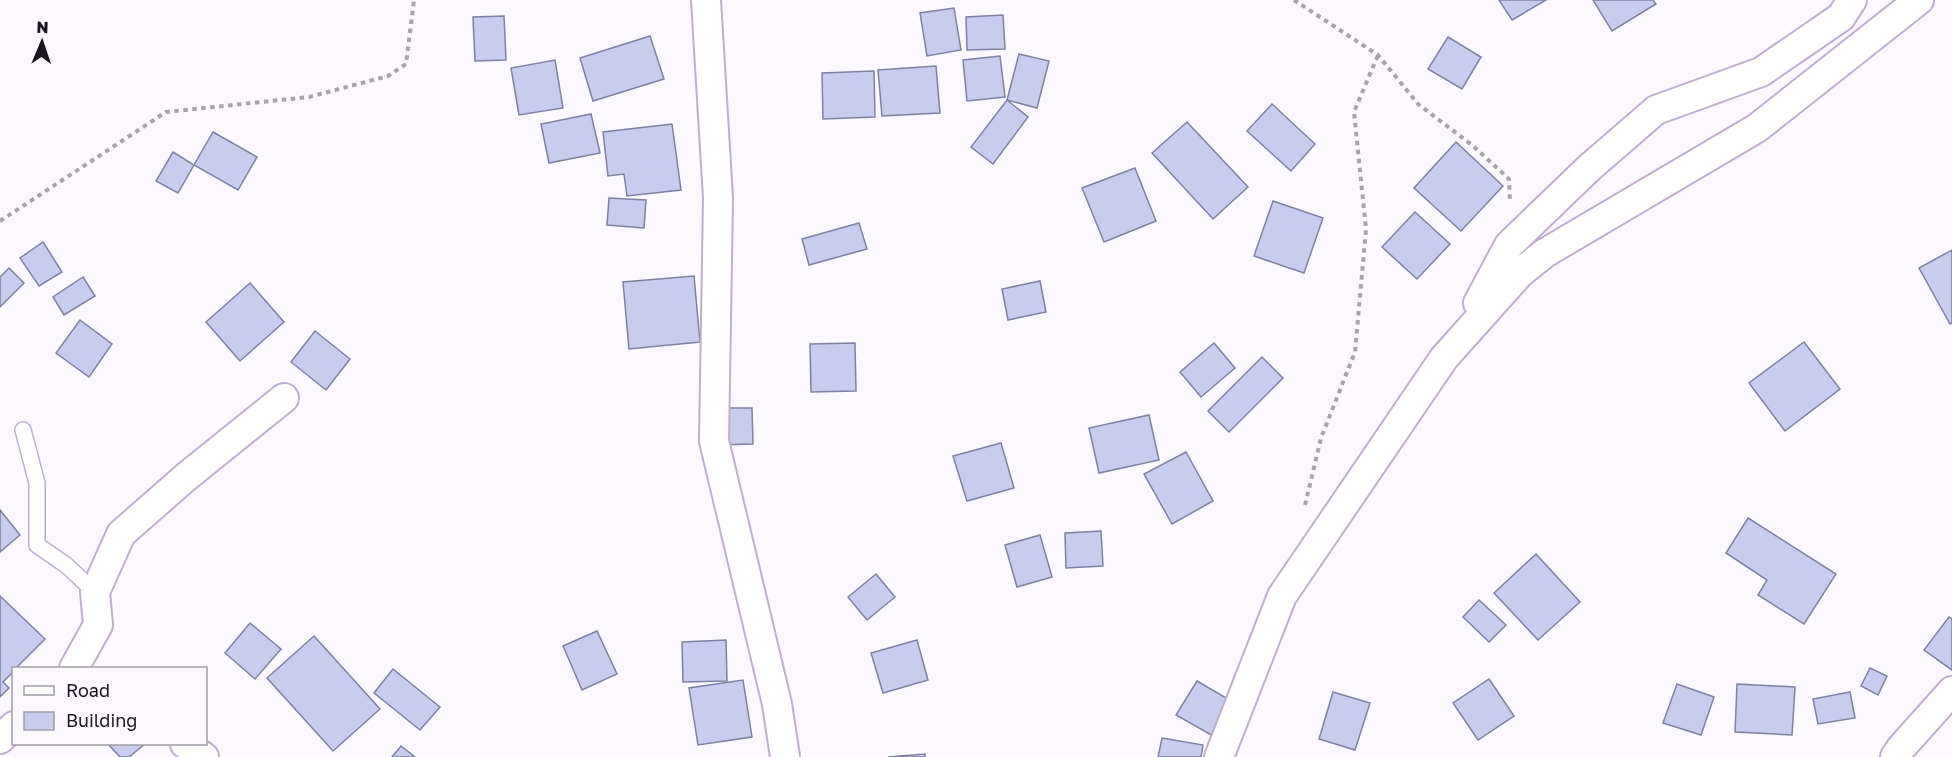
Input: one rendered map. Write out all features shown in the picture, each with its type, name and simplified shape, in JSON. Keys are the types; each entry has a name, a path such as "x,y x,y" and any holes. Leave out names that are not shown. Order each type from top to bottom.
{"street":[{"path":"706,0 718,198 714,441 777,704 785,757"},
{"path":"1454,348 1509,245 1589,168 1656,110 1761,72 1841,17 1852,0"},
{"path":"1219,757 1282,596 1444,358 1520,273 1545,253 1757,128 1919,0"},
{"path":"77,667 98,625 95,592 121,534 186,477 284,398"},
{"path":"1895,757 1952,692"},
{"path":"0,739 12,728"},
{"path":"186,745 204,757"}],"lane":[{"path":"22,430 37,483 37,545 66,565 95,592"}],"path":[{"path":"0,221 166,112 309,97 388,76 406,63 414,0"},
{"path":"1294,0 1378,56 1418,104 1472,146 1509,179 1512,229 1509,245"},
{"path":"1304,506 1321,438 1355,352 1366,229 1354,112 1378,56"}],"building":[{"path":"1499,0 1546,0 1512,20"},
{"path":"1593,0 1653,0 1656,4 1612,31"},
{"path":"954,8 961,50 927,56 920,13"},
{"path":"1003,15 1005,49 967,50 966,17"},
{"path":"504,16 506,60 475,61 473,17"},
{"path":"650,36 664,79 593,101 580,58"},
{"path":"1448,37 1481,57 1462,89 1428,69"},
{"path":"1019,54 1049,61 1037,108 1007,100"},
{"path":"1000,56 1005,97 967,101 963,60"},
{"path":"555,60 563,108 519,115 511,68"},
{"path":"936,66 940,113 882,116 878,70"},
{"path":"874,71 875,117 823,119 822,73"},
{"path":"1007,100 1028,117 993,164 971,147"},
{"path":"1272,104 1315,144 1291,171 1247,131"},
{"path":"591,114 600,153 549,163 541,124"},
{"path":"1187,122 1248,187 1213,219 1152,153"},
{"path":"672,124 681,190 627,196 624,174 608,176 603,132"},
{"path":"213,132 257,157 238,190 194,165"},
{"path":"1456,142 1503,186 1461,231 1414,188"},
{"path":"173,152 194,165 178,193 156,181"},
{"path":"1135,168 1156,221 1104,242 1082,188"},
{"path":"609,198 646,200 644,228 607,225"},
{"path":"1273,201 1323,218 1304,273 1254,256"},
{"path":"1415,212 1450,244 1417,279 1382,247"},
{"path":"859,223 867,249 809,265 802,239"},
{"path":"43,242 62,272 39,286 20,258"},
{"path":"1952,250 1952,323 1950,324 1919,268"},
{"path":"9,268 24,283 0,307 0,277"},
{"path":"694,276 700,342 629,349 623,282"},
{"path":"83,277 95,296 64,315 53,297"},
{"path":"1040,281 1046,312 1008,320 1002,289"},
{"path":"250,283 284,322 240,361 206,322"},
{"path":"80,320 112,344 89,377 56,353"},
{"path":"315,331 350,359 326,390 291,362"},
{"path":"1804,342 1840,389 1785,431 1749,383"},
{"path":"855,343 856,391 811,392 810,344"},
{"path":"1214,343 1235,368 1201,397 1180,372"},
{"path":"1262,357 1283,378 1229,432 1208,411"},
{"path":"716,408 752,408 753,444 716,445"},
{"path":"1149,415 1159,460 1099,473 1089,428"},
{"path":"1001,443 1014,488 967,501 953,456"},
{"path":"1186,452 1213,501 1172,524 1144,474"},
{"path":"0,510 20,535 0,552"},
{"path":"1748,518 1836,574 1804,624 1758,595 1767,580 1726,553"},
{"path":"1101,531 1103,566 1066,568 1065,533"},
{"path":"1040,535 1052,577 1017,587 1005,545"},
{"path":"1536,554 1580,602 1538,640 1494,593"},
{"path":"876,574 895,597 867,620 848,597"},
{"path":"0,596 45,639 17,667 12,667 12,673 3,682 9,688 0,697"},
{"path":"1479,600 1506,625 1489,642 1463,617"},
{"path":"1949,617 1952,619 1952,670 1924,650"},
{"path":"250,623 281,649 255,679 225,653"},
{"path":"597,631 617,674 582,690 563,646"},
{"path":"314,636 380,709 333,751 267,678"},
{"path":"726,640 727,681 683,682 682,642"},
{"path":"917,640 928,680 883,693 871,653"},
{"path":"1870,668 1887,676 1878,695 1861,686"},
{"path":"393,669 440,707 420,730 374,693"},
{"path":"1489,679 1514,716 1478,740 1453,703"},
{"path":"743,680 752,737 698,745 689,688"},
{"path":"1197,681 1233,702 1213,736 1176,715"},
{"path":"1677,684 1714,697 1701,735 1663,723"},
{"path":"1737,684 1795,687 1792,735 1735,732"},
{"path":"1333,692 1370,703 1355,750 1319,739"},
{"path":"1850,692 1855,718 1818,724 1813,699"},
{"path":"1162,738 1203,745 1201,757 1158,757"},
{"path":"109,745 144,745 129,757 120,757"},
{"path":"401,746 415,757 392,757"},
{"path":"925,754 925,757 888,757"}]}
